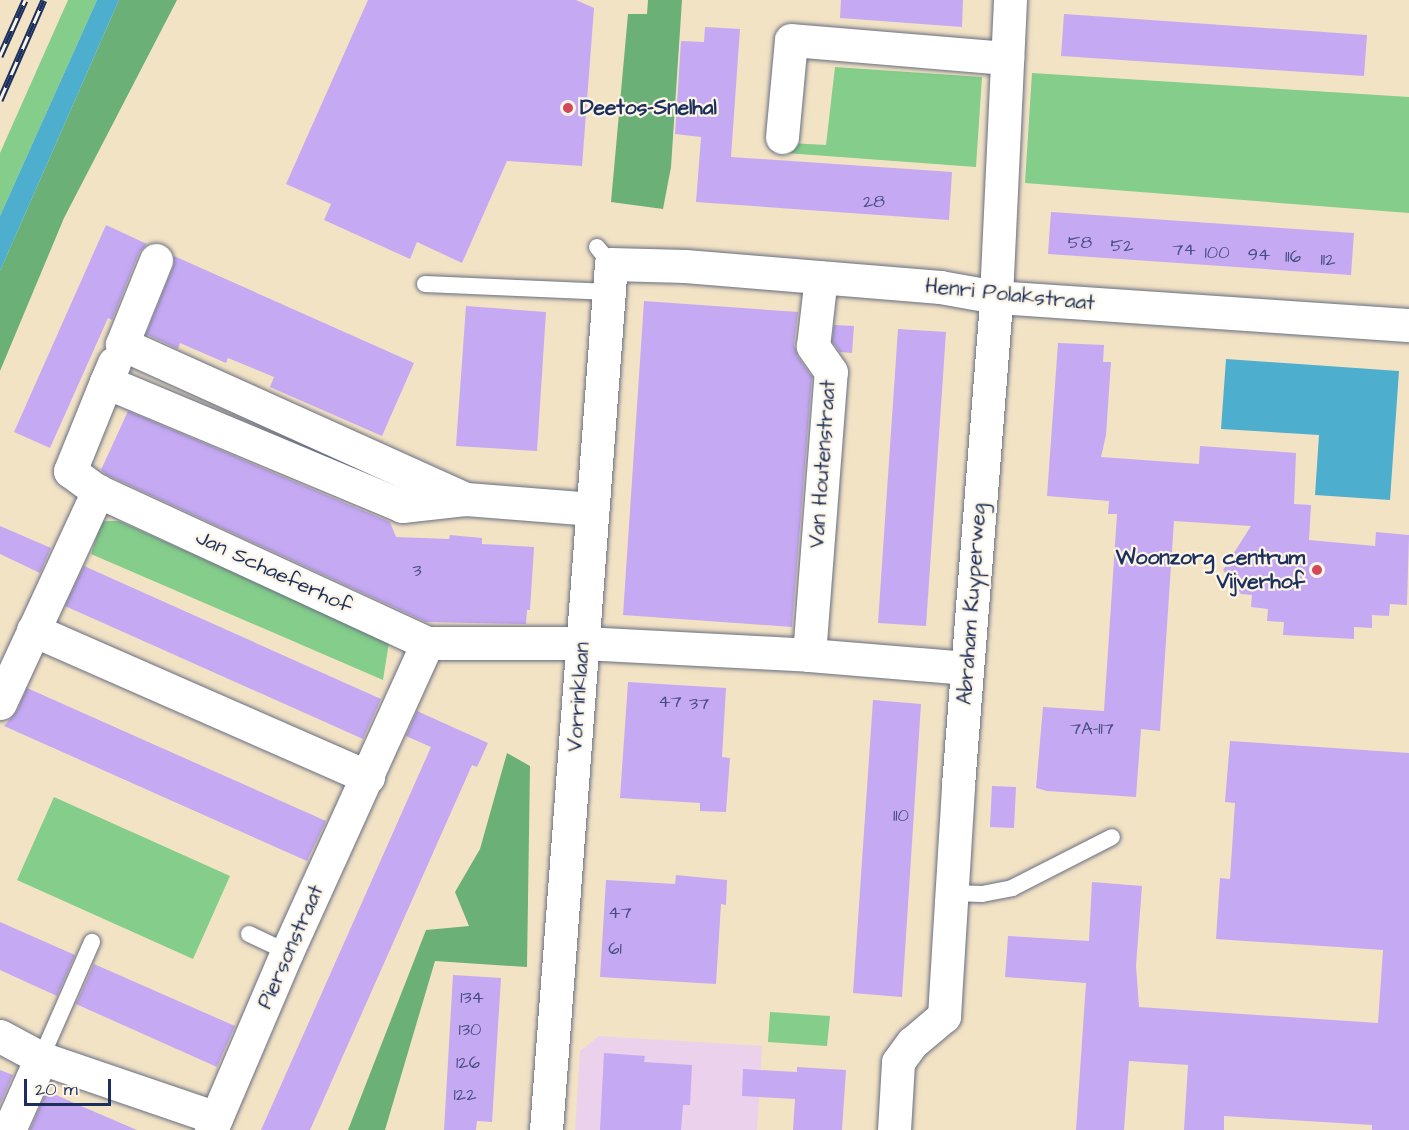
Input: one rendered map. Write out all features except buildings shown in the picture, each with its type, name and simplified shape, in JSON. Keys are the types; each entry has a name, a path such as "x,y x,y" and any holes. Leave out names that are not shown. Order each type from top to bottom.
{"street":[{"name":"Abraham Kuyperweg","path":"894,1130 898,1062 912,1043 944,1016 966,668 996,297 1011,0"},
{"path":"782,137 790,40 1007,58"},
{"name":"Jan Schaeferhof","path":"156,260 70,471 98,491 427,643 583,643"},
{"name":"Henri Polakstraat","path":"606,268 685,266 940,287 996,297 1409,325"},
{"name":"Vorrinklaan","path":"546,1130 593,509 606,268"},
{"name":"Van Houtenstraat","path":"809,655 831,372 813,346 821,278"},
{"path":"122,344 466,499"},
{"path":"106,382 402,506 466,499 593,509"},
{"path":"0,703 98,491"},
{"path":"33,630 368,777"},
{"name":"Piersonstraat","path":"0,1036 41,1058 213,1124 287,952 427,643"},
{"path":"583,643 809,655 966,668"},
{"path":"9,1130 41,1058"}],"lane":[{"path":"425,284 606,268"},
{"path":"952,892 982,894 1012,888 1113,837"},
{"path":"249,934 287,952"},
{"path":"41,1058 92,942"}],"shaded area":[{"path":"599,1036 762,1046 757,1130 575,1130 580,1051"}],"green space":[{"path":"68,0 97,0 0,216 0,153"},
{"path":"119,0 177,0 64,218 0,371 0,271"},
{"path":"648,0 682,0 671,167 663,209 611,202 628,14 647,14"},
{"path":"835,67 982,77 976,167 772,152 772,142 826,145"},
{"path":"1032,73 1409,97 1409,213 1025,183"},
{"path":"102,521 119,521 389,642 383,680 91,554"},
{"path":"507,753 530,766 527,967 435,961 385,1130 348,1130 426,930 469,926 455,892 480,849"},
{"path":"54,797 230,876 193,959 17,880"},
{"path":"770,1012 830,1016 827,1046 768,1042"}],"water":[{"path":"97,0 119,0 0,271 0,216"},
{"path":"1226,359 1399,371 1390,500 1315,495 1319,435 1221,429"}],"railway":[{"path":"0,56 25,0"},
{"path":"0,100 44,0"}],"place":[{"name":"Deetos-Snelhal","path":"568,108"},
{"name":"Woonzorg centrum Vijverhof","path":"1317,570"}]}
